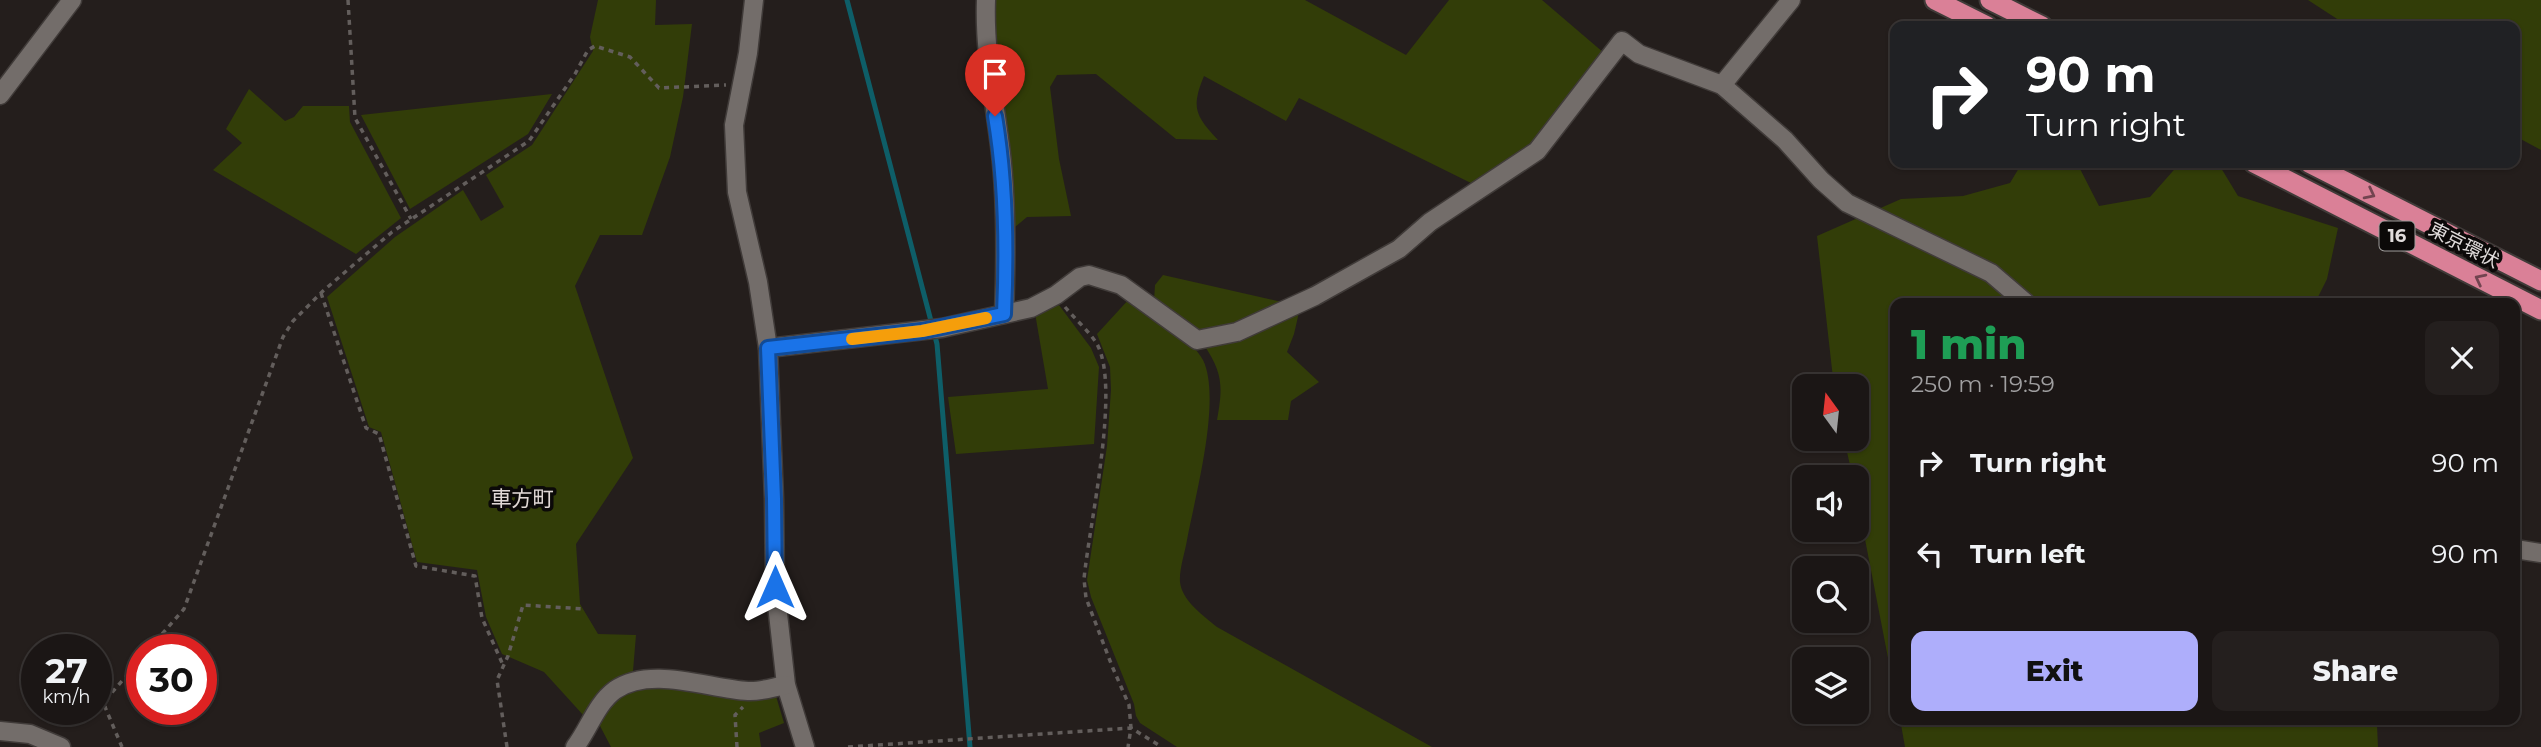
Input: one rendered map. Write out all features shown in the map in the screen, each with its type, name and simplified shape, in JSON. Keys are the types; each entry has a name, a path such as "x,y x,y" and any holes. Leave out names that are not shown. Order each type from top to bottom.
{"highway":[{"path":"1935,0 1977,21"},
{"path":"1990,0 2032,21"},
{"name":"東京環状","path":"2264,168 2518,298"},
{"name":"東京環状","path":"2319,168 2541,281"},
{"name":"東京環状","path":"2520,299 2541,310"}],"street":[{"path":"0,95 72,0"},
{"path":"754,0 748,53 734,125 737,192 758,282 768,348 774,474 775,587 786,685 804,747"},
{"path":"986,0 985,36 1004,194 1004,314"},
{"path":"1722,85 1791,0"},
{"path":"768,348 942,328 1031,308 1056,295 1080,277 1088,275 1121,285 1197,340 1237,332 1359,273 1537,151 1622,41 1639,54 1722,85 1785,140 1821,180 1847,203 1992,273 2020,298"},
{"path":"2520,550 2541,553"},
{"path":"575,747 600,705 615,690 632,681 648,679 703,683 751,692 786,685"},
{"path":"0,731 30,734 61,747"}],"path":[{"path":"348,0 355,118 411,219"},
{"path":"162,634 184,609 283,337 293,321 321,293 392,232 529,141 575,74 588,50 594,46 629,57 659,88 741,84"},
{"path":"321,293 366,428 379,434 416,566 475,576 482,618 503,666"},
{"path":"1056,295 1097,344 1105,368 1107,390 1084,579 1086,598 1129,705 1131,728 1128,747"},
{"path":"507,747 497,680 523,604 584,609"},
{"path":"122,747 105,707 107,697 126,676"},
{"path":"737,747 735,715 745,705 742,690"},
{"path":"848,747 1131,728 1162,747"}],"green space":[{"path":"598,0 656,0 655,25 692,24 683,97 670,157 642,235 600,235 575,286 633,458 576,544 580,604 598,634 636,635 633,671 599,695 584,716 544,672 502,654 486,617 477,570 417,562 381,432 369,427 327,297 395,237 463,190 481,221 504,207 486,175 532,145 593,51 590,37"},
{"path":"992,0 1305,0 1406,55 1449,0 1542,0 1604,53 1532,147 1477,186 1299,98 1286,121 1204,76 1197,96 1198,111 1204,124 1218,140 1176,139 1096,74 1057,75 1050,87 1059,159 1071,216 1027,217 1009,232"},
{"path":"2308,0 2541,0 2541,150 2520,139 2520,21 2340,21"},
{"path":"249,89 285,121 294,117 303,106 349,106 350,122 401,218 356,254 213,170 242,143 226,129"},
{"path":"552,94 528,134 410,209 361,115"},
{"path":"2019,168 2080,168 2099,206 2150,197 2176,168 2221,168 2238,196 2338,228 2327,279 2318,298 1890,298 1890,668 1866,542 1869,542 1869,465 1850,465 1847,452 1869,452 1869,374 1833,374 1817,236 1901,199 1963,196 2010,183"},
{"path":"1163,275 1286,303 1232,327 1197,333 1154,301 1155,285"},
{"path":"1130,298 1170,326 1197,351 1208,377 1210,399 1205,448 1180,572 1185,596 1194,608 1217,627 1432,747 1177,747 1140,723 1091,597 1087,580 1107,446 1111,390 1110,367 1097,334"},
{"path":"1059,305 1091,348 1099,367 1094,444 956,454 948,397 1048,389 1035,313"},
{"path":"1300,308 1287,352 1319,382 1291,401 1288,420 1217,420 1220,381 1215,364 1204,345"},
{"path":"649,686 748,700 776,696 784,723 759,733 761,747 611,747 599,724 603,716 613,703 626,693"},
{"path":"1901,725 2377,725 2378,747 1905,747"}],"waterway":[{"path":"847,0 937,344 970,747"}],"slow traffic":[{"path":"852,339 942,328 986,318"}],"district":[{"name":"車方町","path":"522,498"}],"route":[{"path":"775,587 768,348 922,331 1004,314 1004,194 995,116"}]}
